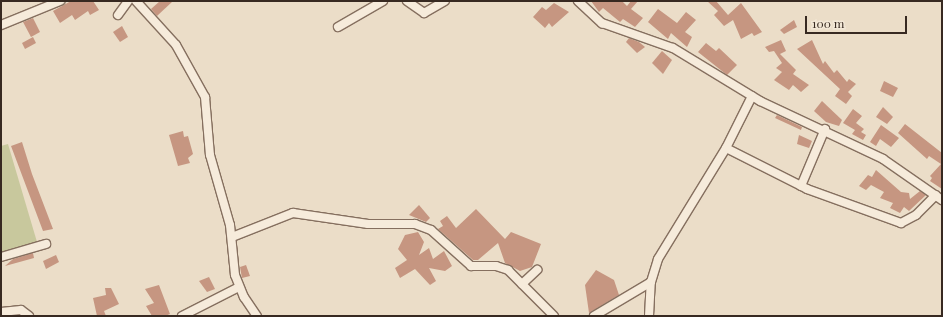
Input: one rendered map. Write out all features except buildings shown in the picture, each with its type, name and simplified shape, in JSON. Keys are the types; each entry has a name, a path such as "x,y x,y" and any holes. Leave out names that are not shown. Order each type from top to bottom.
{"street":[{"path":"1,25 60,1"},
{"path":"118,15 128,1"},
{"path":"136,1 176,45 206,97 210,155 232,237 239,287 257,316"},
{"path":"338,27 383,1"},
{"path":"407,1 424,13 445,1"},
{"path":"578,1 602,23 672,48 752,96 825,129 883,158 939,198 910,220 901,223 801,186 726,148"},
{"path":"649,316 651,282 658,259 726,148 752,96"},
{"path":"801,186 825,129"},
{"path":"232,237 293,213 368,224 414,224 431,230 471,266 496,266 508,270 554,316"},
{"path":"1,256 46,244"},
{"path":"522,284 537,270"},
{"path":"594,316 651,282"},
{"path":"182,316 239,287"},
{"path":"1,312 21,310 29,316"}],"green space":[{"path":"8,144 37,242 1,253 1,146"}]}
